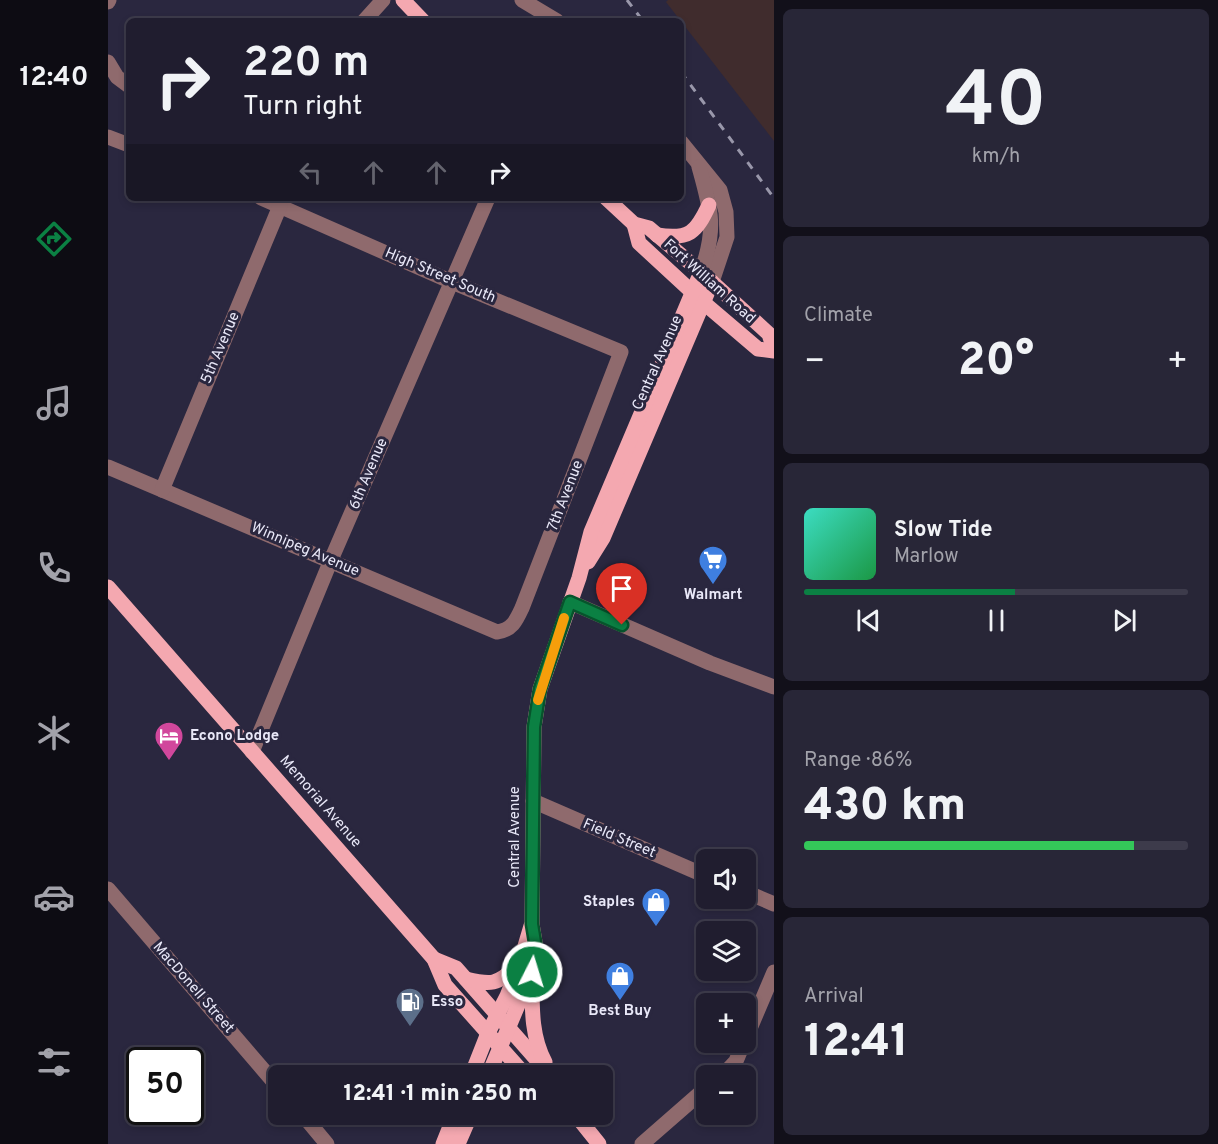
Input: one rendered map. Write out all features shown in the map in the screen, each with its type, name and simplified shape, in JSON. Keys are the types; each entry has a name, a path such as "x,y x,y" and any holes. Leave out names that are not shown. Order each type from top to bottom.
{"main road":[{"path":"402,0 420,18"},
{"name":"Fort William Road","path":"609,201 634,224 649,228 706,277 769,334 774,350 758,349 704,303 639,243 634,224"},
{"path":"657,235 681,237 691,233 701,223 709,205"},
{"name":"Central Avenue","path":"493,1065 510,1028 526,967 532,924 534,727 540,689 579,578 591,532 692,291 706,277"},
{"name":"Central Avenue","path":"579,578 603,538 704,303 706,277"},
{"name":"Memorial Avenue","path":"108,586 434,959 445,985 516,1065"},
{"name":"Memorial Avenue","path":"434,959 456,968 542,1065"},
{"path":"466,979 488,984 526,967 535,1035 546,1065"},
{"name":"Central Avenue","path":"475,1065 497,1014 526,967"},
{"path":"443,1144 451,1125"},
{"path":"458,1144 466,1125"},
{"path":"583,1125 599,1144"}],"street":[{"path":"367,18 383,0"},
{"path":"522,0 552,18"},
{"path":"108,62 117,77 126,84"},
{"path":"108,137 126,144"},
{"name":"Central Avenue","path":"684,146 720,190 726,212 727,237 706,277"},
{"name":"Central Avenue","path":"697,162 709,205 711,228 706,277"},
{"name":"High Street South","path":"268,201 452,282 621,352"},
{"name":"6th Avenue","path":"252,752 331,561 487,201"},
{"name":"5th Avenue","path":"162,490 280,206"},
{"name":"7th Avenue","path":"501,631 507,630 515,623 522,608 621,352"},
{"name":"Winnipeg Avenue","path":"108,467 497,632 501,631"},
{"path":"570,602 710,663 774,687"},
{"name":"Field Street","path":"533,801 696,872"},
{"name":"MacDonell Street","path":"108,889 268,1075"},
{"path":"756,896 774,904"},
{"path":"756,1014 774,972"},
{"path":"642,1144 696,1097"},
{"path":"311,1125 327,1144"}],"shaded area":[{"path":"668,0 774,0 774,141 684,25 684,18 678,18 666,2"}],"railway":[{"path":"627,0 641,18"},
{"path":"684,76 774,198"}],"slow traffic":[{"path":"538,700 564,618"}],"place":[{"name":"Walmart","path":"713,586"},
{"name":"Econo Lodge","path":"169,762"},
{"name":"Staples","path":"656,928"},
{"name":"Best Buy","path":"620,1002"},
{"name":"Esso","path":"410,1028"}],"route":[{"path":"532,972 536,948 532,924 534,727 540,689 570,602 622,625"}]}
